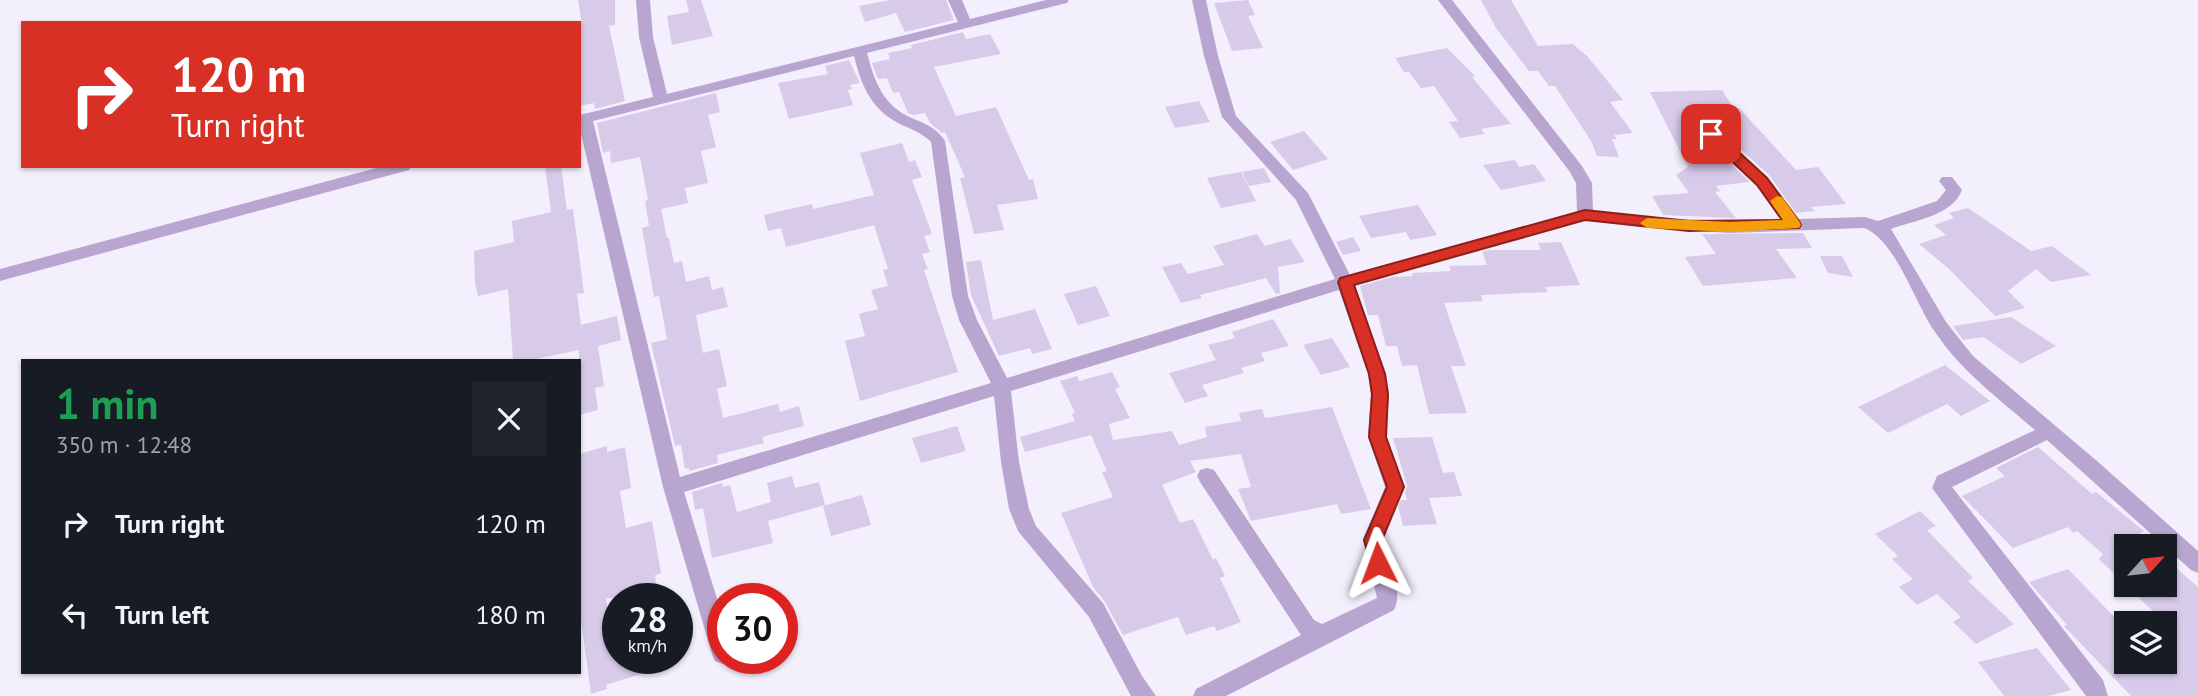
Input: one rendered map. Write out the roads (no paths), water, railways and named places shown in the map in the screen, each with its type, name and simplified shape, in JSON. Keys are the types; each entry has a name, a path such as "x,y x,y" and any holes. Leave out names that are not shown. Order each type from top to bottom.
{"street":[{"path":"643,0 646,37 661,99"},
{"path":"955,0 966,25"},
{"path":"707,600 673,486 582,119 1062,0"},
{"path":"1199,0 1211,56 1229,117 1265,160 1302,197 1345,282 1377,374 1380,394 1377,437 1395,487 1373,540 1381,578 1388,590 1387,603 1204,696"},
{"path":"1445,0 1577,170 1584,183 1585,215"},
{"path":"859,50 872,93 879,103 894,115 933,134 938,141 960,296 968,320 1002,387 1010,462 1021,519 1028,531 1096,610 1134,683 1145,696"},
{"path":"1711,134 1762,181 1793,225"},
{"path":"0,275 397,168"},
{"path":"1878,227 1943,205 1951,198 1954,190 1947,181"},
{"path":"673,486 1345,282 1585,215 1689,226 1865,222 1888,235 1952,344 1967,361 2198,564"},
{"path":"2041,424 1944,482 1942,488 2095,687 2097,696"},
{"path":"1207,476 1307,627 1321,635"}]}
